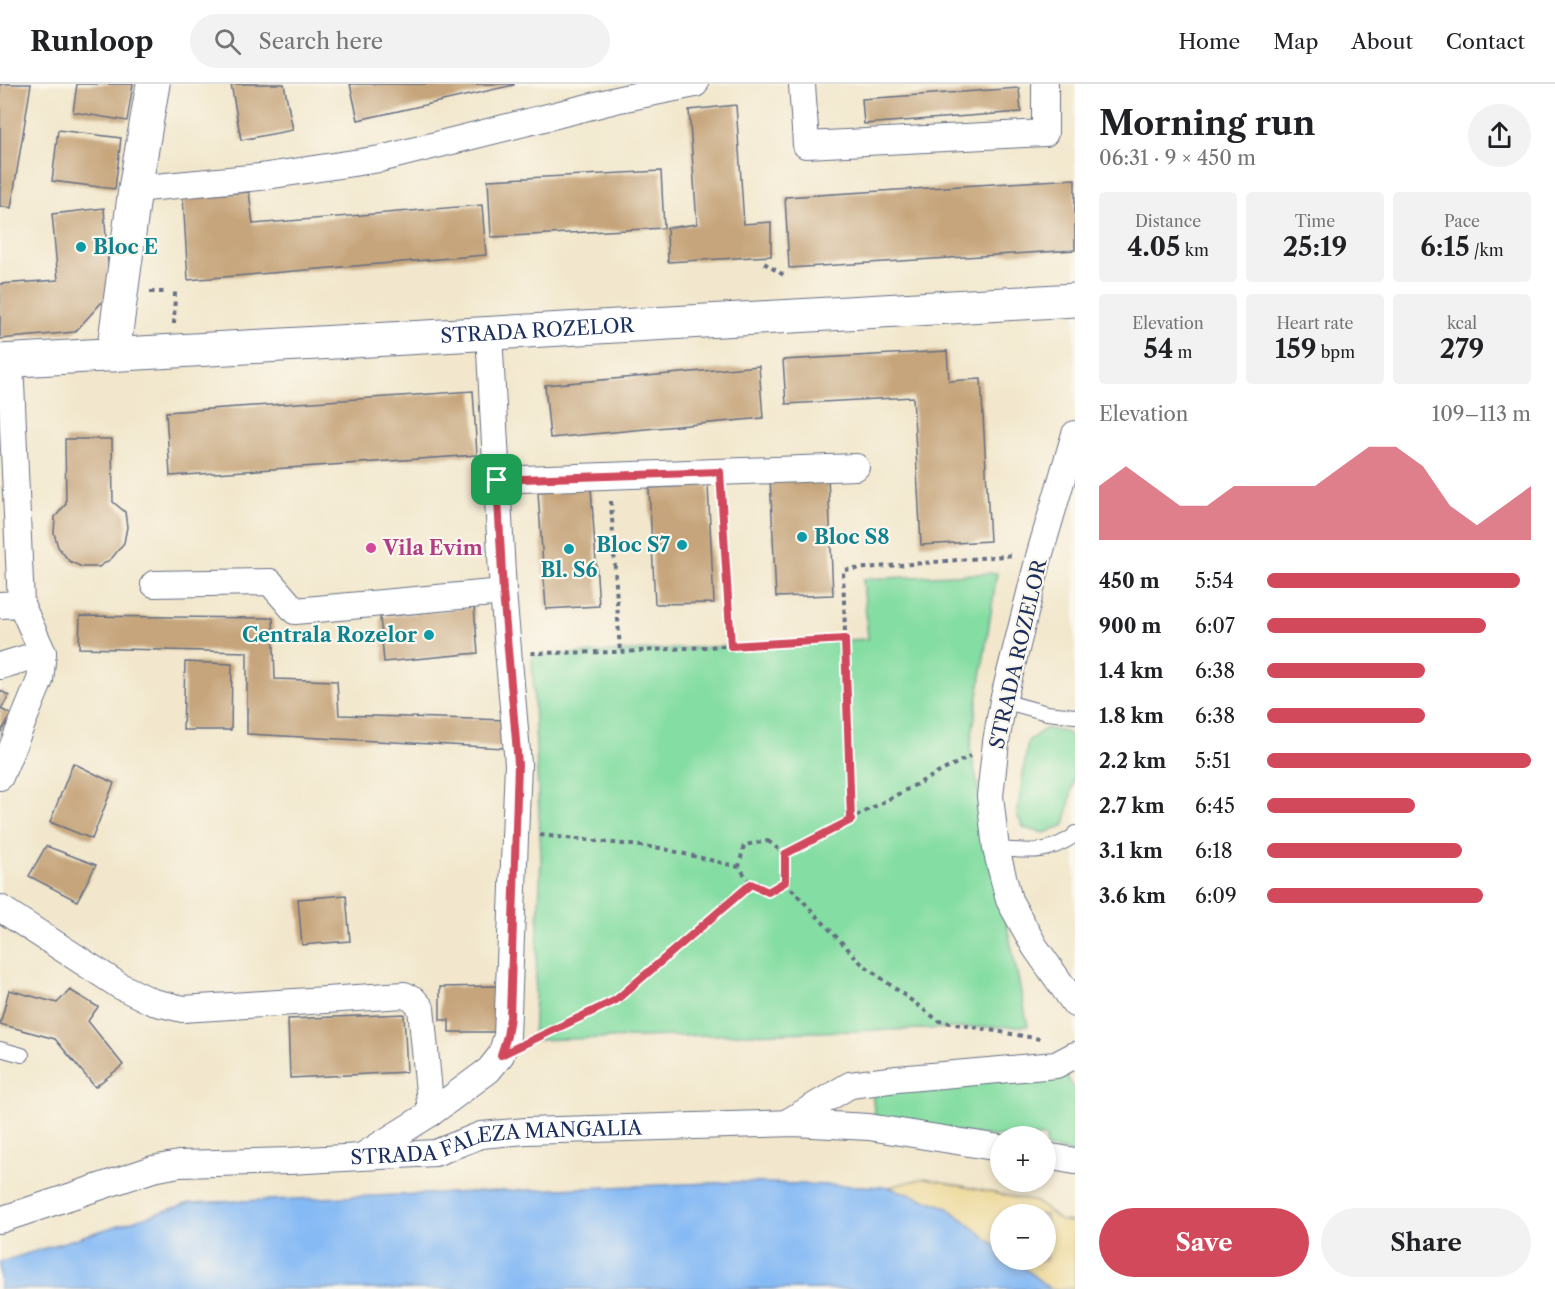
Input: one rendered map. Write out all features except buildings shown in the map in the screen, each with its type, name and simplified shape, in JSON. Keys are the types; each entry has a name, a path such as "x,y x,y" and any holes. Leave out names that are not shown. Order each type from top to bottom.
{"street":[{"path":"113,355 135,189 153,84"},
{"path":"135,189 260,177 381,159 620,99 695,84"},
{"path":"802,84 806,145 1045,133 1045,84"},
{"name":"STRADA ROZELOR","path":"5,361 1075,300"},
{"path":"364,1155 431,1113 489,1070 501,1055 510,1017 518,764 503,592 489,333"},
{"path":"3,764 40,680 43,653 11,605 5,361"},
{"name":"STRADA ROZELOR","path":"1074,1003 1035,947 1009,900 996,849 990,796 1003,701 1040,553 1075,434"},
{"path":"497,480 856,467"},
{"path":"154,584 270,582 295,611 503,592"},
{"path":"0,666 43,653"},
{"path":"0,908 120,987 153,1002 183,1009 404,995 414,999 421,1008 431,1113"},
{"path":"786,1123 850,1085 1056,1065 1075,1054"},
{"name":"STRADA FALEZA MANGALIA","path":"0,1220 153,1169 179,1164 435,1153 481,1135 526,1131 786,1123 868,1127 990,1146"},
{"path":"1056,1158 1075,1161"}],"lane":[{"path":"1003,701 1047,713 1075,716"},
{"path":"996,849 1036,852 1058,846 1075,833"},
{"path":"0,1049 22,1055"}],"path":[{"path":"764,263 787,277"},
{"path":"174,333 175,291"},
{"path":"145,292 164,292"},
{"path":"720,472 731,646"},
{"path":"609,476 620,652"},
{"path":"851,820 843,570 1040,553"},
{"path":"509,654 620,652 845,639"},
{"path":"785,854 996,742"},
{"path":"516,832 660,848 740,867"},
{"path":"785,854 768,841 744,845 740,867 751,884 768,892 785,882"},
{"path":"785,854 785,882 861,963 939,1021 1044,1040"},
{"path":"501,1055 616,1000 751,884"}],"green space":[{"path":"997,573 970,748 1028,1026 533,1040 541,859 532,656 868,639 863,579"},
{"path":"1045,729 1054,729 1069,734 1075,742 1075,775 1065,825 1044,833 1024,828 1017,815 1028,741"},
{"path":"1065,1074 1075,1090 1075,1153 1056,1150 1056,1126 990,1126 990,1136 875,1122 872,1089"}],"sand":[{"path":"925,1178 1039,1204 990,1204 990,1241 947,1207 888,1187"},
{"path":"1056,1217 1061,1221 1075,1222 1075,1289 1050,1289 1026,1270 1056,1270"}],"water":[{"path":"739,1182 888,1187 947,1207 990,1241 990,1270 1026,1270 1050,1289 0,1289 0,1262 190,1203"}],"place":[{"name":"Bloc E","path":"81,247"},
{"name":"Bloc S8","path":"802,537"},
{"name":"Bloc S7","path":"682,545"},
{"name":"Vila Evim","path":"371,548"},
{"name":"Bl. S6","path":"569,549"},
{"name":"Centrala Rozelor","path":"429,635"}],"route":[{"path":"720,472 731,646 845,639 851,820 785,854 785,882 768,892 751,884 616,1000 501,1055 510,1017 518,764 503,592 497,480 720,472"}]}
